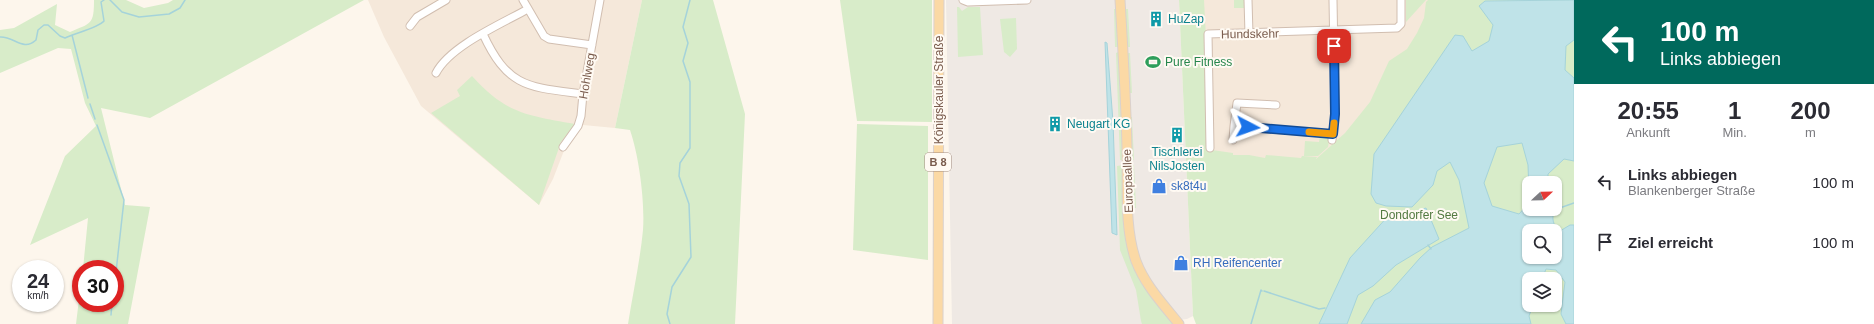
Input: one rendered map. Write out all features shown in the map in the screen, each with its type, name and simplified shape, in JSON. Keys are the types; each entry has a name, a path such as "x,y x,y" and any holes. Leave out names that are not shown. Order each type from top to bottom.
{"main road":[{"name":"Königskauler Straße","path":"938,324 939,0"},
{"name":"Europaallee","path":"1120,0 1126,106 1129,219 1133,249 1137,262 1149,286 1179,324"}],"street":[{"path":"410,26 417,17 446,0"},
{"path":"523,0 544,36 549,39 592,45"},
{"name":"Hohlweg","path":"563,146 578,126 600,0"},
{"path":"963,0 968,2 1027,0"},
{"path":"1248,0 1249,34"},
{"path":"1234,126 1333,137 1335,107 1333,0"},
{"name":"Hundskehr","path":"1210,148 1208,34 1327,32 1334,30 1397,28 1401,24 1401,0"},
{"path":"436,73 441,63 456,50 528,9"},
{"path":"483,34 493,56 516,80 539,89 583,94"},
{"path":"1234,140 1237,103 1276,104"}],"shaded area":[{"path":"368,0 642,0 615,128 583,125 565,148 553,179 539,205 421,106 384,37"},
{"path":"946,0 1179,0 1193,316 1187,319 1144,324 952,324","holes":["961,11 964,11 958,57"]},
{"path":"1196,0 1442,0 1367,114 1295,178 1213,172"}],"green space":[{"path":"94,0 126,0 144,8 168,3 173,0 364,0 150,118 101,108 125,205 150,207 128,324 76,324 77,312 124,312 124,260 84,260 88,218 30,245 65,156 96,126 85,103 71,49 58,48 0,73 0,30 14,28 57,4 55,25 70,32 87,25 92,19"},
{"path":"642,0 713,0 745,114 735,324 628,324 642,242 643,206 639,166 630,130 615,128"},
{"path":"840,0 932,0 932,122 857,121"},
{"name":"Dondorfer See","path":"1179,0 1204,0 1212,150 1233,153 1233,155 1249,155 1265,158 1266,155 1301,158 1302,156 1317,157 1316,159 1345,133 1370,102 1389,61 1407,49 1417,33 1424,18 1426,2 1428,0 1574,0 1574,324 1196,324 1193,316"},
{"path":"1234,0 1245,0 1245,8 1234,8"},
{"path":"1406,0 1426,0 1406,22"},
{"path":"957,7 959,7 962,11 968,7 980,7 983,55 958,57"},
{"path":"1114,9 1116,9 1117,13 1118,47 1115,47"},
{"path":"1125,9 1128,9 1130,47 1127,47"},
{"path":"1016,18 1017,49 1010,57 1004,52 1000,19"},
{"path":"1118,52 1123,160 1120,160 1116,53"},
{"path":"1127,53 1130,53 1132,93 1129,93"},
{"path":"472,76 484,89 507,106 530,115 575,124 561,142 539,205 431,113 460,96 457,90"},
{"path":"1130,117 1132,117 1134,160 1132,160"},
{"path":"857,124 928,126 928,260 853,250"},
{"path":"1320,136 1330,137 1328,147 1318,156 1304,156 1305,141 1319,142"},
{"path":"1123,165 1125,233 1174,324 1142,324 1141,321 1136,290 1120,250 1117,166"},
{"path":"1131,165 1134,165 1136,208 1133,208"}],"water":[{"name":"Dondorfer See","path":"1574,0 1574,40 1566,46 1565,70 1574,78 1574,161 1564,159 1548,174 1548,176 1528,176 1528,165 1522,143 1497,147 1484,183 1492,206 1519,214 1522,211 1522,216 1553,216 1554,224 1522,224 1522,264 1562,264 1562,230 1570,225 1574,225 1574,324 1566,324 1561,314 1565,282 1562,278 1562,272 1546,269 1545,272 1522,272 1522,312 1530,312 1529,316 1531,324 1361,324 1375,300 1390,292 1420,258 1432,247 1469,228 1459,180 1450,162 1437,171 1433,185 1412,207 1386,206 1376,203 1371,194 1374,154 1455,35 1463,36 1472,51 1489,41 1493,25 1479,6 1485,1"},
{"path":"1105,42 1107,43 1113,122 1117,235 1112,233"},
{"path":"1426,208 1439,239 1396,265 1373,286 1358,295 1347,324 1319,324 1350,258 1390,214 1406,214"}],"waterway":[{"path":"0,37 5,37 23,44 27,44 36,40 38,30 44,25 48,25 60,36 65,38 101,24 104,21 101,2 104,0"},
{"path":"110,0 122,12 139,17 169,14 180,8 185,0"},
{"path":"670,324 667,314 672,287 691,257 689,204 679,176 680,163 690,148 690,82 683,61 688,43 683,27 690,0"},
{"path":"72,35 88,98"},
{"path":"90,104 95,119"},
{"path":"97,125 124,200 117,260"},
{"path":"1562,207 1574,203"},
{"path":"1428,245 1431,249"},
{"path":"1251,324 1261,290 1262,291"},
{"path":"1264,291 1319,309 1325,308"}],"slow traffic":[{"path":"1309,132 1333,134 1334,123"}],"place":[{"name":"HuZap","path":"1156,19"},
{"name":"Pure Fitness","path":"1153,62"},
{"name":"Neugart KG","path":"1055,124"},
{"name":"Tischlerei NilsJosten","path":"1177,135"},
{"name":"sk8t4u","path":"1159,186"},
{"name":"RH Reifencenter","path":"1181,263"}],"route":[{"path":"1248,127 1333,134 1335,114 1334,46"}]}
